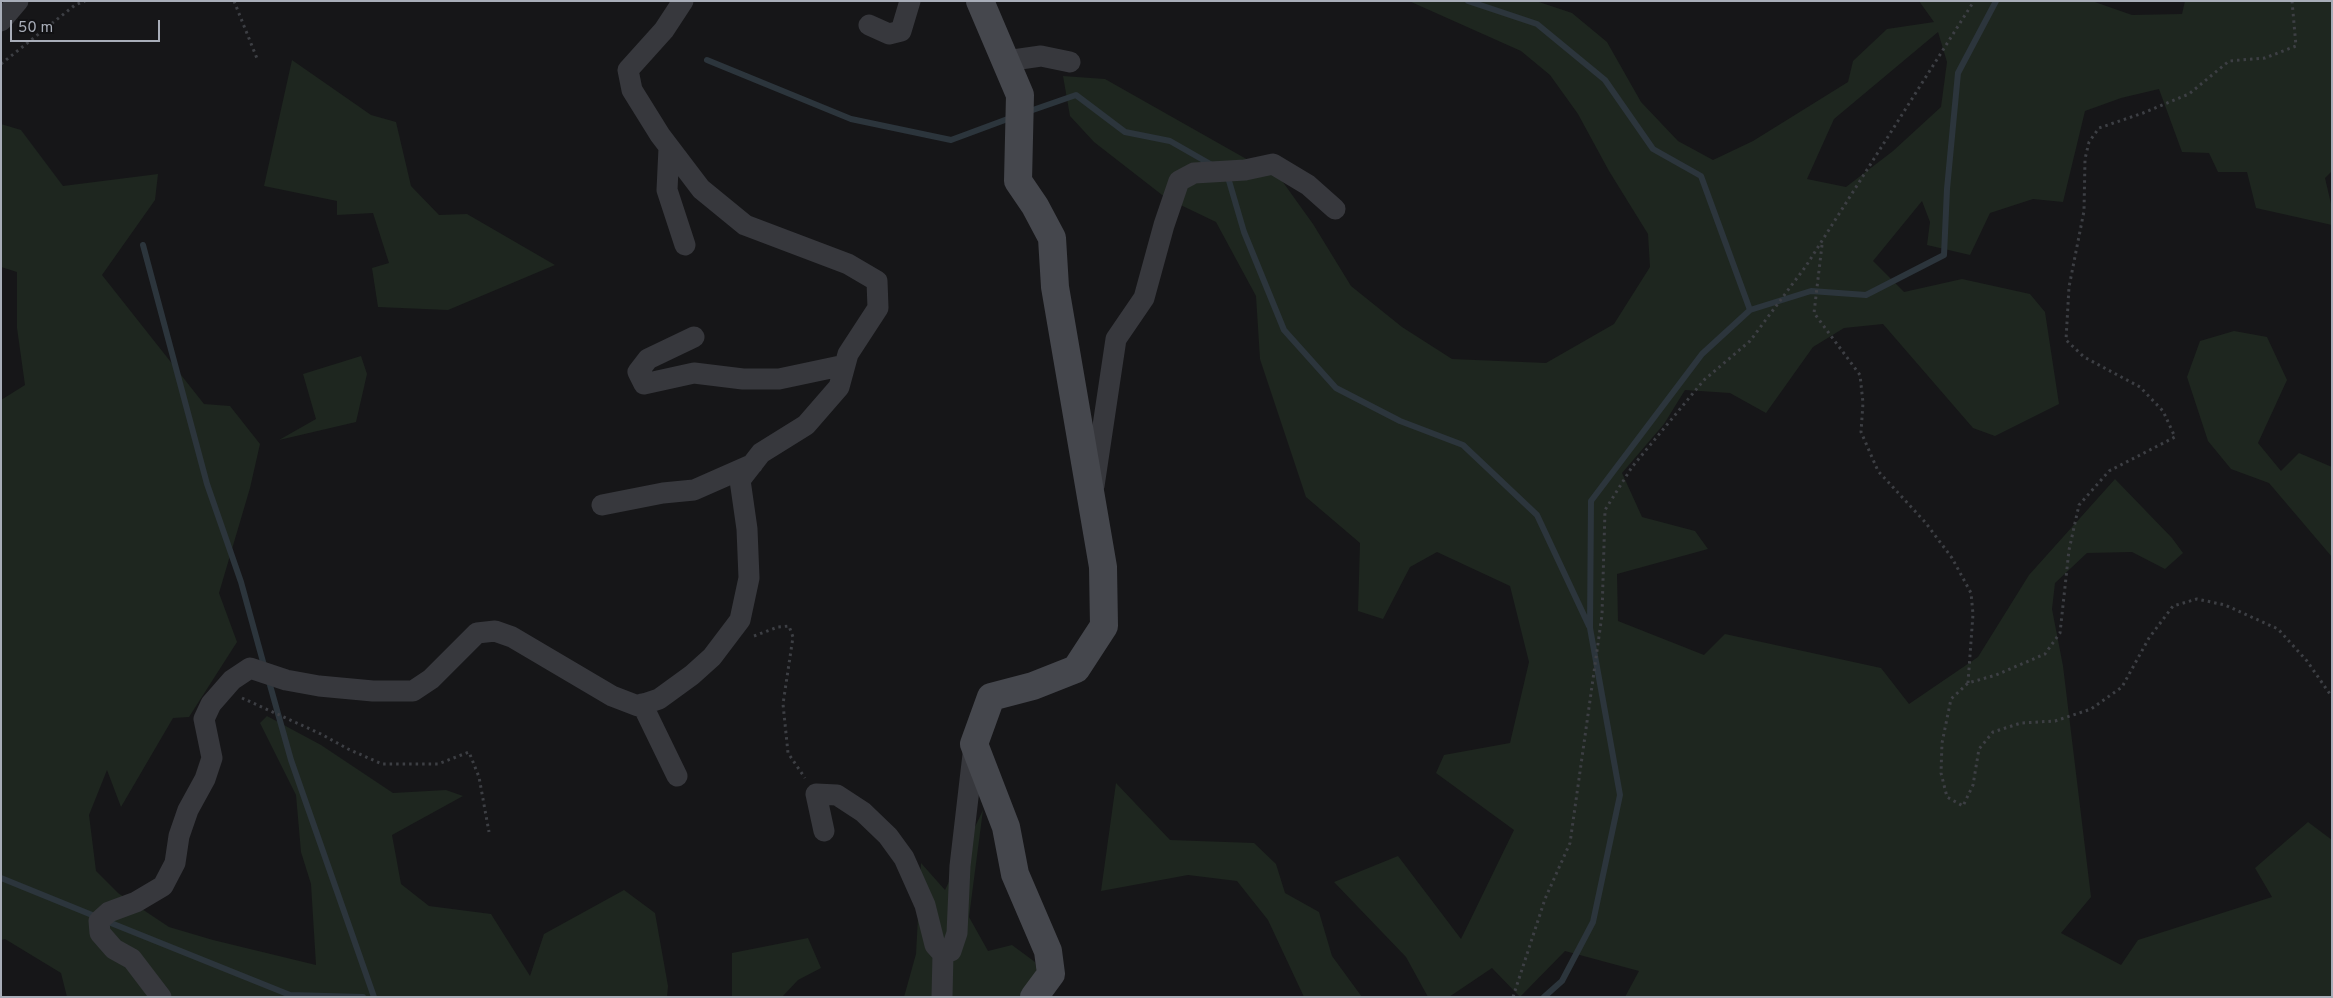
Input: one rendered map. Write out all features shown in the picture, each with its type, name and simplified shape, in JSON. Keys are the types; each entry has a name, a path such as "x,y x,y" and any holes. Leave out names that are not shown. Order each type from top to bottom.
{"street":[{"path":"1,22 18,1"},
{"path":"161,997 132,959 114,949 100,933 99,921 109,912 136,902 163,886 175,863 179,836 188,810 204,779 212,758 204,718 211,704 232,680 250,668 286,680 319,686 373,691 413,691 431,679 477,633 495,631 512,637 612,696 638,706 659,699 692,675 712,657 740,620 749,578 747,529 740,480 761,453 806,424 839,386 848,354 878,308 877,281 848,264 745,225 701,189 669,148 632,90 628,70 664,30 683,1"},
{"path":"869,25 889,34 901,31 910,1"},
{"path":"943,954 951,951 957,933 960,866 974,744 991,697 1033,686 1076,669 1104,626 1103,567 1055,287 1052,238 1035,206 1018,181 1020,95 980,1"},
{"path":"1006,61 1042,56 1070,62"},
{"path":"669,148 667,190 685,245"},
{"path":"1092,501 1116,339 1144,298 1179,181 1194,173 1245,170 1273,164 1308,186 1335,209"},
{"path":"694,337 648,359 638,372 644,384 694,373 743,379 778,379 845,365"},
{"path":"602,505 664,493 694,490 753,464"},
{"path":"642,704 677,776"},
{"path":"974,744 1006,827 1015,874 1048,951 1051,974 1034,997"},
{"path":"824,831 816,794 837,795 863,812 888,836 904,858 925,905 935,945 943,954 942,997"}],"path":[{"path":"1,64 75,5 85,1"},
{"path":"234,1 244,21 258,60"},
{"path":"1513,997 1544,899 1570,843 1602,615 1605,510 1632,467 1704,380 1750,341 1822,242 1974,1"},
{"path":"2292,1 2296,46 2265,58 2229,61 2189,94 2143,113 2099,128 2089,142 2085,159 2084,211 2069,287 2066,340 2084,356 2140,387 2163,411 2175,437 2109,471 2079,506 2069,550 2060,633 2045,654 1996,676 1968,683 1951,699 1942,743 1941,773 1946,797 1963,806 1973,785 1979,749 1993,732 2021,723 2055,721 2091,709 2122,687 2149,638 2174,606 2197,599 2225,605 2278,629 2307,661 2332,697"},
{"path":"1822,242 1814,313 1860,375 1863,403 1861,432 1878,471 1925,522 1952,558 1970,593 1973,614 1968,683"},
{"path":"726,639 757,635 778,627 789,626 793,636 783,704 788,753 816,794"},
{"path":"219,696 243,698 382,764 438,764 468,752 479,777 489,832"}],"shaded area":[{"path":"1409,1 1536,1 1572,13 1607,42 1641,102 1678,141 1713,160 1753,141 1848,82 1853,61 1887,29 1934,22 1919,1 2092,1 2132,15 2182,14 2185,1 2332,1 2332,171 2325,178 2332,208 2332,225 2256,208 2247,172 2218,172 2209,153 2182,152 2159,89 2121,98 2085,111 2063,202 2033,199 1990,213 1970,255 1927,245 1930,222 1922,201 1873,261 1904,292 1962,279 2030,294 2045,312 2059,404 1995,436 1973,428 1883,324 1844,328 1813,347 1766,413 1730,393 1685,390 1664,424 1622,473 1642,517 1695,531 1708,549 1617,574 1618,621 1704,655 1725,634 1881,668 1909,704 1978,657 2029,575 2115,479 2172,538 2183,553 2165,569 2132,552 2087,553 2055,583 2052,609 2063,666 2091,897 2061,933 2121,965 2138,940 2272,897 2255,868 2308,822 2332,840 2332,997 1625,997 1639,971 1565,951 1520,997 1492,968 1449,997 1428,997 1406,957 1334,882 1398,856 1461,939 1514,830 1436,773 1444,755 1510,743 1529,662 1510,586 1437,552 1410,567 1383,619 1358,611 1360,543 1306,497 1260,359 1256,296 1216,222 1166,198 1094,142 1070,116 1063,76 1105,79 1280,178 1313,224 1351,286 1402,327 1452,359 1546,363 1614,324 1650,267 1648,234 1609,171 1578,114 1550,75 1521,51","holes":["1938,32 1947,62 1941,107 1893,151 1846,187 1807,179 1834,119"]},
{"path":"292,60 371,115 396,122 411,186 439,215 467,214 555,265 448,310 378,307 372,268 389,263 373,213 337,215 337,201 264,186"},
{"path":"1,124 21,130 63,186 158,174 155,200 102,275 204,404 230,406 260,444 250,488 219,593 237,642 189,717 173,718 121,807 107,770 89,815 96,871 118,893 169,927 213,940 316,965 311,884 301,852 296,795 260,723 267,716 321,745 393,793 446,790 463,796 392,835 401,884 429,906 491,914 530,976 544,934 624,890 655,913 668,986 667,997 67,997 61,973 5,939 1,940 1,400 25,385 17,328 17,272 1,267"},
{"path":"2234,331 2267,337 2287,380 2258,443 2281,471 2299,453 2332,467 2332,557 2269,483 2231,469 2208,441 2187,377 2200,341"},
{"path":"361,356 367,374 356,422 279,440 316,419 303,374"},
{"path":"1116,783 1170,840 1254,843 1276,864 1285,893 1319,912 1332,956 1362,997 1304,997 1268,920 1237,881 1188,875 1101,891"},
{"path":"983,810 969,917 988,951 1012,945 1035,962 1037,973 1021,997 904,997 916,954 921,863 945,890"},
{"path":"808,938 821,968 798,980 782,997 732,997 732,953"}],"waterway":[{"path":"1468,1 1537,24 1605,80 1653,149 1701,176 1750,310"},
{"path":"1544,997 1562,981 1593,922 1620,795 1590,628 1591,501 1702,354 1750,310 1811,291 1866,295 1944,255 1947,189 1958,73 1996,1"},
{"path":"707,60 851,119 951,140 1013,117"},
{"path":"1027,112 1076,95 1125,132 1170,141 1212,165"},
{"path":"1227,174 1244,232 1284,330 1336,388 1400,421 1463,445 1537,515 1589,626"},
{"path":"143,245 207,484 241,582 265,669"},
{"path":"268,678 291,760 374,997"},
{"path":"1,878 97,917"},
{"path":"106,921 290,995 363,997"}]}
